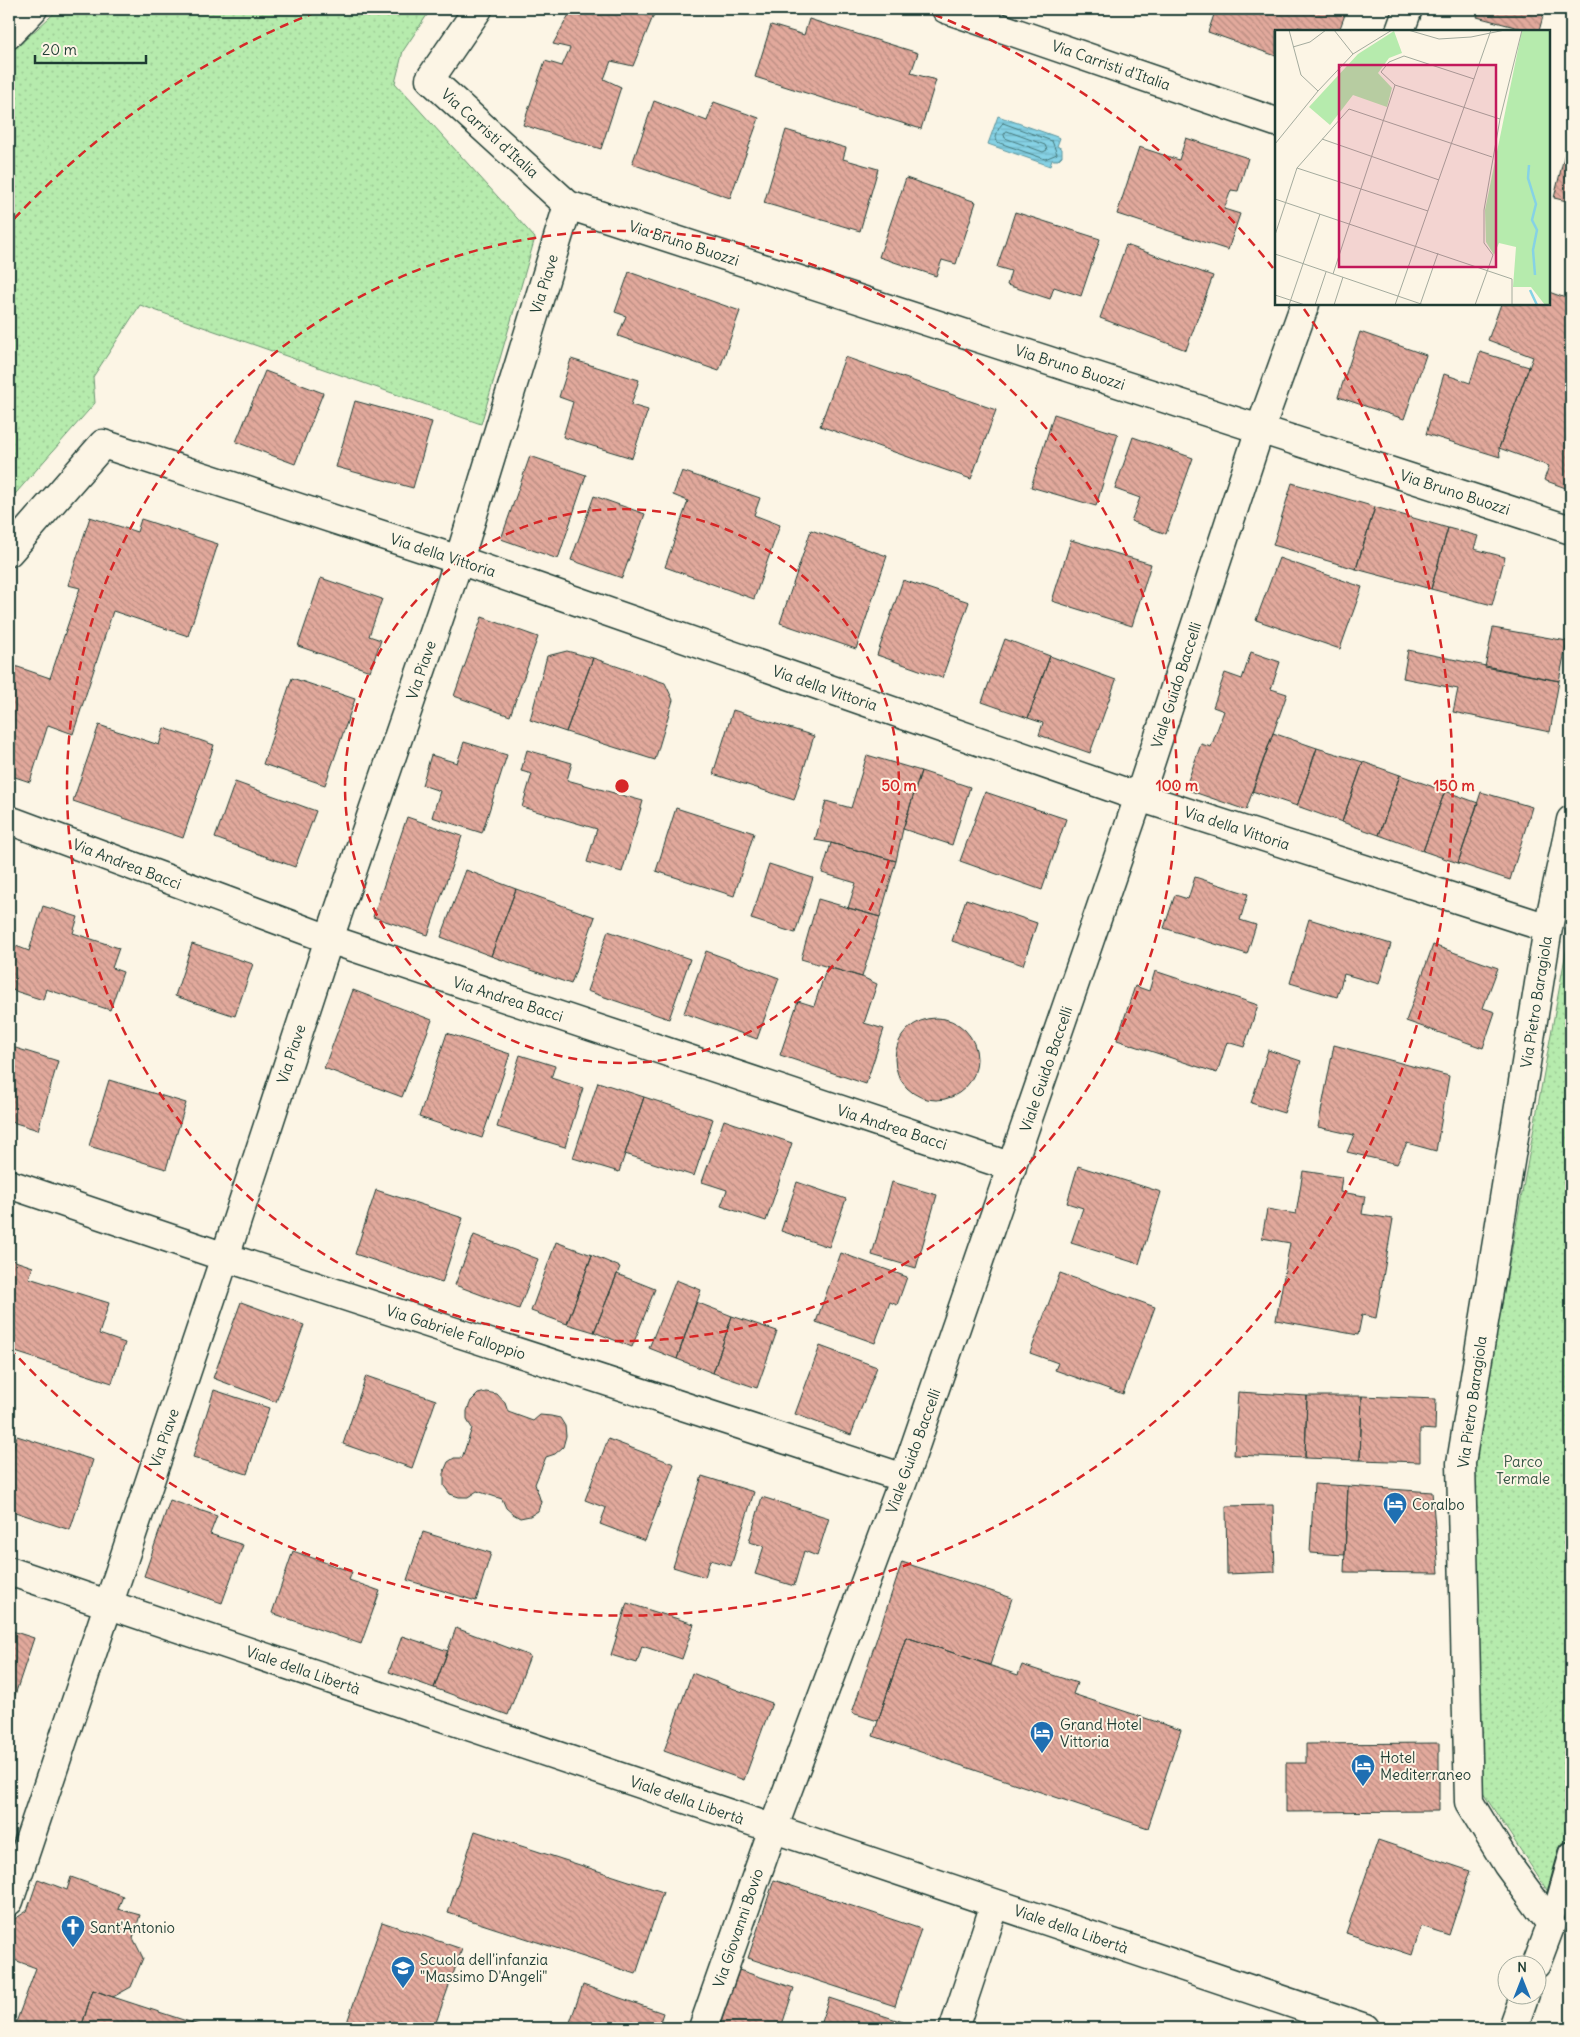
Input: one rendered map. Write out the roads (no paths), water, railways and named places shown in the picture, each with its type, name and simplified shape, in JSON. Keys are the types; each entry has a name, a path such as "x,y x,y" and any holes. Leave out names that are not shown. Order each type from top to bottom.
{"street":[{"path":"9,34 33,9"},
{"name":"Via Carristi d'Italia","path":"478,9 430,79 568,205"},
{"name":"Via Carristi d'Italia","path":"946,9 1275,122"},
{"path":"1400,30 1408,9"},
{"name":"Via Bruno Buozzi","path":"568,205 1571,530"},
{"name":"Via Piave","path":"9,1901 107,1604 225,1257 328,940 459,560 568,205"},
{"name":"Viale Guido Baccelli","path":"773,1829 904,1478 1139,797 1260,429 1305,305"},
{"name":"Via della Vittoria","path":"9,552 104,444 459,560 1139,797 1548,928"},
{"name":"Via Andrea Bacci","path":"9,820 328,940 1012,1167"},
{"name":"Via Pietro Baragiola","path":"1551,1924 1507,1864 1469,1802 1460,1463 1548,928 1571,820"},
{"name":"Via Gabriele Falloppio","path":"9,1184 225,1257 904,1478"},
{"name":"Viale della Libertà","path":"9,1571 1365,2028"},
{"name":"Via Giovanni Bovio","path":"703,2028 773,1829"},
{"path":"1540,1954 1551,1924 1571,1853"},
{"path":"954,2028 995,1904"},
{"path":"1513,2028 1521,2004"}],"water":[{"path":"998,116 1060,138 1057,146 1062,149 1062,156 1058,160 1052,160 1050,166 988,144"}],"place":[{"name":"Coralbo","path":"1395,1525"},
{"name":"Grand Hotel Vittoria","path":"1042,1754"},
{"name":"Hotel Mediterraneo","path":"1363,1787"},
{"name":"Sant'Antonio","path":"73,1948"},
{"name":"Scuola dell'infanzia \"Massimo D'Angeli\"","path":"403,1989"}],"park label":[{"name":"Parco Termale","path":"1523,1470"}]}
